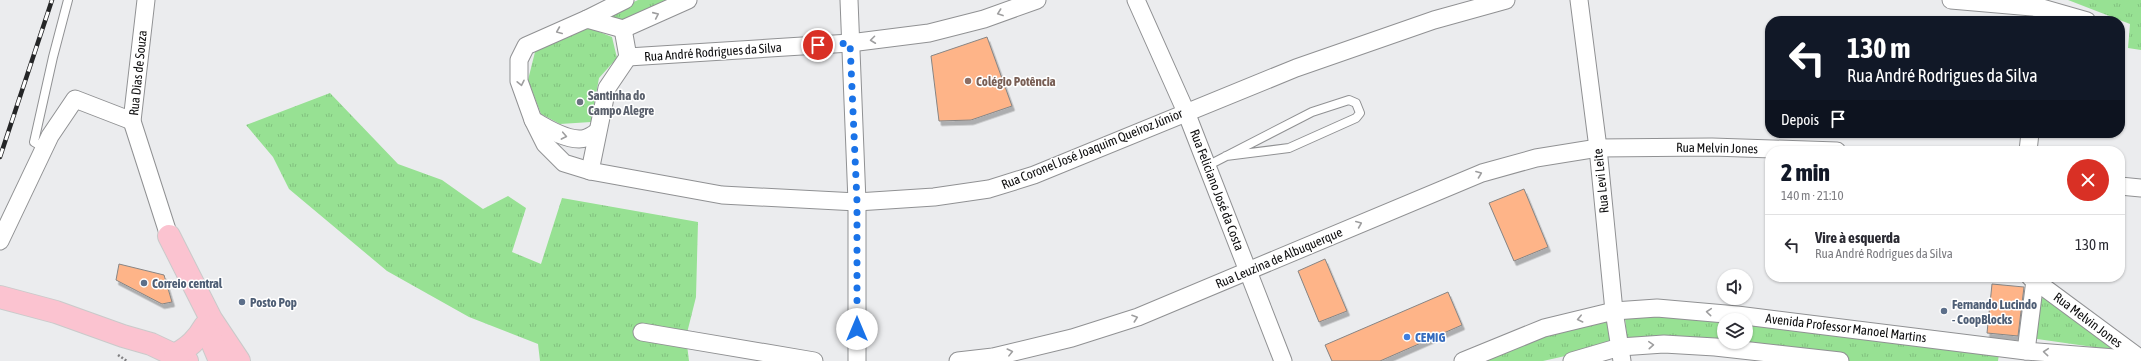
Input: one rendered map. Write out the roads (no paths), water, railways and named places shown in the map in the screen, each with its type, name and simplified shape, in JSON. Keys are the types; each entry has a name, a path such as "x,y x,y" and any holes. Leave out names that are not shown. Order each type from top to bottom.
{"highway":[{"path":"169,236 220,361"},
{"path":"169,236 211,319 239,361"},
{"path":"0,297 56,312 117,334 151,344 181,358 187,348 198,338 205,326"},
{"path":"117,334 151,361"}],"street":[{"name":"Rua Dias de Souza","path":"146,0 132,121 169,236"},
{"path":"597,132 586,139 554,134 533,120 519,81 519,60 526,46 587,19 625,0"},
{"path":"587,19 623,29 688,0"},
{"path":"849,0 857,202 857,361"},
{"name":"Rua André Rodrigues da Silva","path":"623,29 628,57 850,43 929,33 984,19 1037,0"},
{"name":"Rua Feliciano José da Costa","path":"1136,0 1186,112 1208,166 1283,361"},
{"name":"Rua Coronel José Joaquim Queiroz Júnior","path":"533,120 545,144 564,163 590,171 722,194 857,202 934,197 989,189 1034,175 1304,65 1434,20 1506,0"},
{"name":"Rua Levi Leite","path":"1579,0 1598,148 1614,311 1621,354"},
{"path":"1951,0 2042,10 2067,16"},
{"path":"590,171 607,88 628,57"},
{"path":"0,241 44,148 75,99 132,121"},
{"name":"Rua Melvin Jones","path":"1598,148 1712,147 1765,149"},
{"name":"Rua Leuzina de Albuquerque","path":"958,361 993,357 1076,337 1138,317 1482,173 1536,158 1598,148"},
{"path":"2125,186 2141,188"},
{"name":"Rua Melvin Jones","path":"2026,351 2033,282"},
{"name":"Rua Melvin Jones","path":"2037,282 2141,360"},
{"name":"Avenida Professor Manoel Martins","path":"1463,361 1544,328 1614,311 1657,308 1737,315 2002,354 2026,351 2141,360"},
{"path":"642,332 814,361"},
{"path":"1572,361 1621,354 1664,344 1840,361"}],"lane":[{"path":"44,148 34,142 53,57 68,0"},
{"path":"1208,166 1226,156 1312,112 1350,100 1356,104 1360,113 1356,118 1289,148 1226,156"}],"railway":[{"path":"0,157 52,0"}],"place":[{"name":"Colégio Potência","path":"968,81"},
{"name":"Santinha do Campo Alegre","path":"580,102"},
{"name":"Correio central","path":"144,283"},
{"name":"Posto Pop","path":"242,302"},
{"name":"Fernando Lucindo - CoopBlocks","path":"1944,311"},
{"name":"CEMIG","path":"1407,337"}]}
